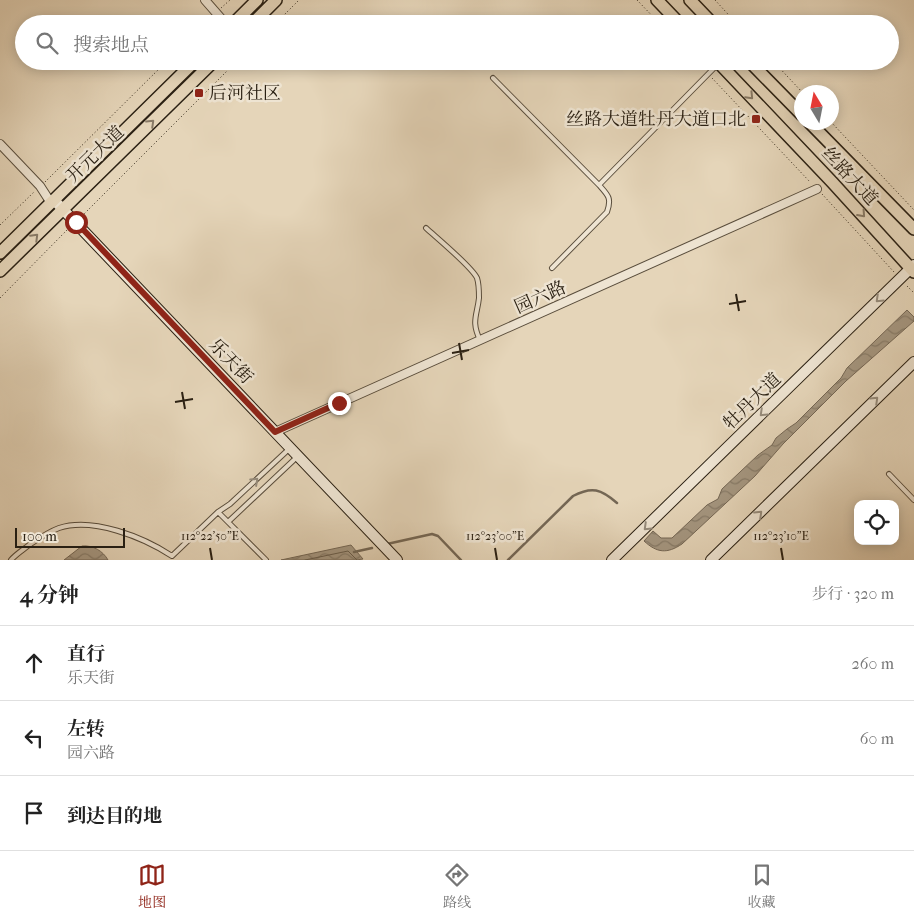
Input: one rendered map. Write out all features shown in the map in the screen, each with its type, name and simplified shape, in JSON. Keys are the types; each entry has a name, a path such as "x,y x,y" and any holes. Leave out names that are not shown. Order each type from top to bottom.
{"main road":[{"path":"242,15 257,0"},
{"path":"261,15 276,0"},
{"path":"657,0 671,15"},
{"path":"690,0 704,15"},
{"name":"开元大道","path":"0,253 186,70"},
{"name":"开元大道","path":"0,271 205,70"},
{"name":"丝路大道","path":"725,70 913,268"},
{"path":"758,70 794,107"},
{"name":"丝路大道","path":"817,130 914,229"}],"street":[{"path":"205,0 218,15"},
{"name":"乐天街","path":"0,144 288,450 397,560"},
{"name":"园六路","path":"275,432 816,189"},
{"name":"乐天街","path":"74,224 275,432 288,450"},
{"name":"牡丹大道","path":"612,560 900,278 913,268"},
{"path":"712,560 914,362"},
{"name":"乐天街","path":"296,458 389,560"}],"lane":[{"path":"599,185 712,70"},
{"path":"493,78 608,195 610,203 607,212 552,268"},
{"path":"426,228 476,277 479,296 474,320 475,331 480,340"},
{"path":"11,560 39,538 59,528 76,526 90,526 138,538 159,547 172,556 288,450"},
{"path":"228,522 296,458"},
{"path":"889,474 914,500"},
{"path":"218,512 265,558"}],"path":[{"path":"284,15 299,0"},
{"path":"637,0 651,15"},
{"path":"715,0 729,15"},
{"path":"0,226 158,70"},
{"path":"0,298 228,70"},
{"path":"705,70 914,293"},
{"path":"781,70 795,85"},
{"path":"839,130 914,210"}],"water":[{"path":"907,310 914,317 914,321 846,381 783,444 755,476 682,544 667,551 662,551 653,548 644,541 653,531 661,538 672,538 707,505 718,499 722,489 758,455 772,445 776,438 796,423 841,378 847,368"},
{"path":"351,545 363,559 281,560"},
{"path":"82,546 90,546 97,549 108,560 64,560"}],"waterway":[{"path":"508,560 573,496 591,490 601,492 617,503"},
{"path":"387,544 432,534 438,536 461,560"},
{"path":"354,552 372,548"}],"place":[{"name":"后河社区","path":"199,93"},
{"name":"丝路大道牡丹大道口北","path":"756,119"}],"route":[{"path":"76,222 275,432 339,403"}]}
